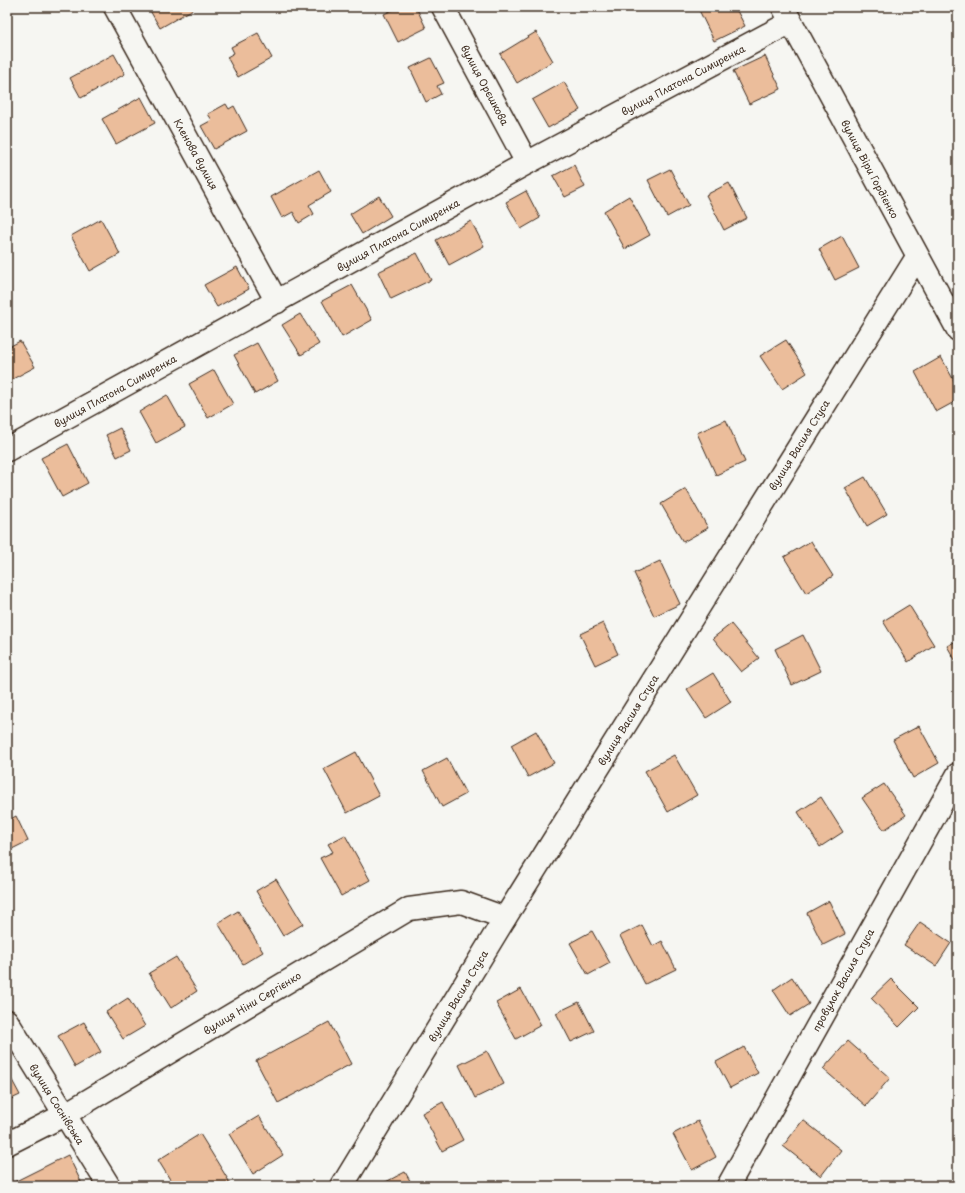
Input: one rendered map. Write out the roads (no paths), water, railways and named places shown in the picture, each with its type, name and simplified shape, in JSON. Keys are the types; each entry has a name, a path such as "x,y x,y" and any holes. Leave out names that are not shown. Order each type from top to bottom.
{"street":[{"name":"Кленова вулиця","path":"115,7 277,302"},
{"name":"вулиця Орєшкова","path":"442,7 527,163"},
{"name":"вулиця Платона Симиренка","path":"7,450 527,163 787,14"},
{"name":"вулиця Віри Гордієнко","path":"787,14 958,330"},
{"name":"вулиця Василя Стуса","path":"342,1186 505,918 917,256"},
{"name":"провулок Василя Стуса","path":"728,1186 958,774"},
{"name":"вулиця Ніни Сергієнко","path":"7,1144 64,1115 410,909 461,902 505,918"},
{"name":"вулиця Соснівська","path":"7,1021 109,1186"}]}
